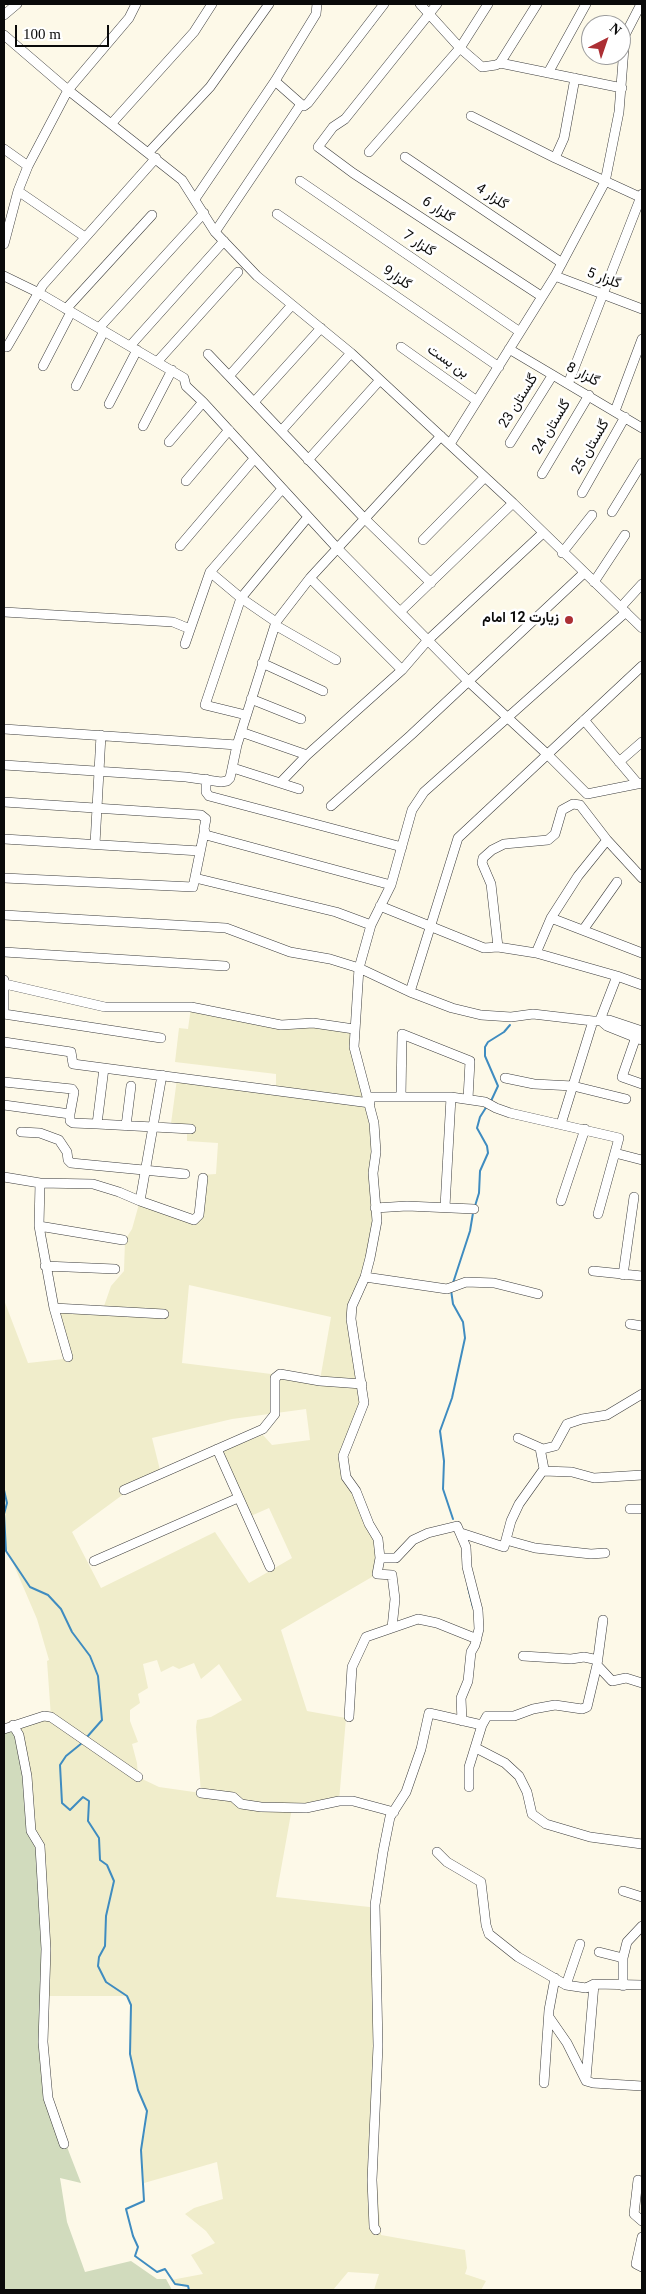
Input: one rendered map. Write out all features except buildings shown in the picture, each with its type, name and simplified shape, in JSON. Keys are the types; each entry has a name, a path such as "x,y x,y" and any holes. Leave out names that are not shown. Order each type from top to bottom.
{"street":[{"path":"4,15 17,4"},
{"path":"4,244 18,191 28,166 68,90 129,18 136,4"},
{"path":"112,123 194,32 212,4"},
{"path":"7,347 43,285 210,87 269,4"},
{"path":"195,199 275,81 316,14 317,4"},
{"path":"275,81 304,106 384,4"},
{"path":"420,4 460,48 482,67 496,65 500,62 537,4"},
{"path":"430,14 437,4"},
{"path":"369,152 460,48 488,4"},
{"path":"548,73 586,4"},
{"path":"450,444 562,263 605,182 619,112 625,35 638,21 641,5"},
{"name":"گلزار 6","path":"430,14 345,119 333,127 318,147 353,173 542,296"},
{"path":"4,35 68,90 153,155 182,180 215,232 257,276 351,353 513,503 562,553 642,628"},
{"path":"500,62 622,88"},
{"path":"555,158 564,138 575,78"},
{"path":"215,232 301,104"},
{"path":"471,116 605,182 642,196 568,384"},
{"path":"4,149 28,166"},
{"name":"گلزار 4","path":"405,157 562,263"},
{"name":"گلزار 7","path":"300,181 520,332"},
{"path":"18,191 85,237"},
{"path":"4,210 13,213"},
{"path":"76,386 102,330 204,213"},
{"name":"گلزار9","path":"277,214 499,367"},
{"path":"43,366 68,310 152,215"},
{"path":"110,404 133,348 224,241"},
{"path":"157,362 238,272"},
{"path":"4,276 39,292 184,378 186,386 203,402 337,548 427,641 589,795 597,791 640,784"},
{"name":"گلزار 5","path":"554,276 642,309"},
{"path":"230,375 292,305"},
{"path":"255,401 321,328"},
{"path":"614,411 642,339"},
{"name":"بن بست","path":"402,347 477,401"},
{"name":"گلزار 8","path":"509,349 642,428"},
{"path":"282,430 351,353"},
{"path":"208,354 255,401 364,518 431,583"},
{"path":"144,426 172,370"},
{"name":"گلستان 23","path":"510,444 552,376"},
{"path":"308,460 380,380"},
{"name":"گلستان 24","path":"542,474 589,395"},
{"path":"169,442 203,402"},
{"name":"گلستان 25","path":"582,492 626,417"},
{"path":"186,481 229,430"},
{"path":"4,765 228,781 233,768 237,745 275,623 310,578 440,436"},
{"path":"180,546 254,459"},
{"path":"612,512 642,463"},
{"path":"423,540 485,477"},
{"path":"185,644 210,572 282,489"},
{"path":"400,612 513,503"},
{"path":"562,553 592,515"},
{"path":"246,715 205,705 241,598 308,517"},
{"path":"280,783 307,755 402,670 427,641 543,533"},
{"path":"594,582 625,535"},
{"path":"210,572 275,623 336,660"},
{"path":"331,806 584,573"},
{"path":"310,578 402,670"},
{"path":"392,1628 395,1600 392,1575 377,1574 380,1558 378,1539 368,1524 356,1491 346,1477 342,1456 364,1403 351,1319 352,1306 365,1277 377,1221 373,1173 375,1136 369,1100 354,1047 359,968 371,925 391,884 412,810 424,792 508,717 623,609 642,584"},
{"path":"4,612 173,622 190,629"},
{"path":"262,663 324,691"},
{"path":"410,992 458,838 642,666"},
{"path":"251,699 301,719"},
{"path":"584,720 640,784"},
{"path":"4,729 237,745"},
{"path":"241,732 307,755"},
{"path":"95,844 101,735"},
{"path":"619,762 642,742"},
{"path":"233,768 298,789"},
{"path":"206,779 206,792 209,796 402,847"},
{"path":"4,802 201,814 206,819 193,887 4,878"},
{"path":"498,947 491,884 482,863 483,858 492,850 504,844 548,840 555,834 562,810 573,804 580,805 607,840 642,878"},
{"path":"204,833 391,884"},
{"path":"4,839 200,850"},
{"path":"536,953 551,918 578,876 607,840"},
{"path":"195,878 336,912 371,925"},
{"path":"583,930 617,882"},
{"path":"380,906 484,948 498,947 536,953 642,985"},
{"path":"4,915 226,928 290,952 330,959 359,968 410,992 481,1015 511,1017 533,1014 609,1020 640,1035 622,1077 642,1084"},
{"path":"551,918 642,953"},
{"path":"4,952 225,966"},
{"path":"561,1124 597,1020 617,976"},
{"path":"161,1038 4,1013 4,982 105,1007 192,1007 281,1025 313,1023 354,1028"},
{"path":"401,1097 402,1034 470,1061 468,1099"},
{"path":"4,1042 71,1052 72,1064 104,1068 369,1100 451,1096 488,1104 510,1113 619,1138 598,1214"},
{"path":"97,1124 104,1068"},
{"path":"140,1201 162,1075"},
{"path":"505,1078 534,1084 573,1086 626,1099"},
{"path":"4,1082 72,1089 74,1092 69,1119 73,1123 191,1129"},
{"path":"126,1126 131,1086"},
{"path":"445,1207 451,1096"},
{"path":"4,1105 70,1114"},
{"path":"561,1201 585,1129"},
{"path":"21,1132 40,1133 58,1140 67,1152 68,1160 71,1163 185,1174"},
{"path":"615,1153 642,1160"},
{"path":"4,1177 40,1183 93,1184 194,1220 199,1215 203,1178"},
{"path":"40,1183 39,1226 54,1308 68,1357"},
{"path":"623,1275 634,1197"},
{"path":"375,1208 445,1207 474,1209"},
{"path":"39,1226 123,1240"},
{"path":"46,1266 115,1269"},
{"path":"593,1271 642,1276"},
{"path":"365,1277 447,1289 466,1282 494,1283 538,1294"},
{"path":"54,1308 164,1314"},
{"path":"630,1324 642,1326"},
{"path":"124,1490 263,1429 275,1414 277,1375 362,1384"},
{"path":"518,1438 540,1448 558,1444 563,1429 567,1424 606,1415 642,1394"},
{"path":"461,1533 503,1547 519,1504 543,1471 540,1448"},
{"path":"217,1449 270,1568"},
{"path":"543,1471 572,1472 594,1478 642,1475"},
{"path":"94,1561 238,1498"},
{"path":"630,1509 642,1509"},
{"path":"380,1558 396,1558 413,1540 428,1533 458,1526 466,1547 467,1567 478,1610 477,1639 471,1652 468,1681 461,1698 462,1721"},
{"path":"506,1540 535,1548 592,1554 605,1553"},
{"path":"349,1717 352,1667 366,1637 418,1619 438,1623 477,1639"},
{"path":"469,1787 469,1767 482,1725 487,1716 514,1716 533,1709 555,1705 586,1708 597,1662 603,1620"},
{"path":"523,1656 571,1659 584,1657 597,1662 612,1680 626,1678 642,1682"},
{"path":"376,2230 374,2227 372,2180 378,2046 375,1905 390,1817 406,1792 421,1749 428,1713 482,1725"},
{"path":"4,1730 13,1725 44,1716 51,1717 138,1777"},
{"path":"13,1725 19,1735 27,1776 31,1831 40,1846 46,1948 43,2042 48,2098 64,2144"},
{"path":"476,1748 505,1763 519,1776 527,1792 532,1814 546,1824 590,1837 642,1844"},
{"path":"201,1793 233,1797 241,1804 261,1807 306,1808 339,1801 353,1801 394,1812"},
{"path":"437,1852 447,1862 481,1882 486,1925 489,1934 518,1957 566,1985 586,1988 594,1984 642,1985"},
{"path":"623,1891 642,1897"},
{"path":"623,1986 623,1958 627,1942 639,1935 642,1926"},
{"path":"566,1985 580,1944"},
{"path":"599,1952 623,1958"},
{"path":"544,2083 549,2017 555,1978"},
{"path":"586,2080 594,1984"},
{"path":"549,2017 567,2043 586,2080 593,2083 642,2086"},
{"path":"638,2180 634,2214 642,2220"},
{"path":"642,2237 636,2264 642,2267"}],"shaded area":[{"path":"191,1007 254,1021 354,1029 368,1097 377,1221 352,1306 364,1395 344,1469 378,1539 377,1574 281,1630 307,1711 346,1718 339,1801 292,1808 276,1897 379,1908 374,2123 378,2141 375,2156 381,2235 465,2250 467,2268 465,2274 486,2281 481,2290 374,2290 379,2274 348,2272 333,2290 189,2290 188,2286 175,2284 171,2280 203,2274 191,2255 215,2243 206,2231 185,2214 194,2208 223,2199 217,2162 144,2183 141,2150 146,2128 147,2111 138,2090 130,2054 131,2005 127,1996 43,1996 31,1831 13,1725 51,1717 47,1661 49,1660 37,1619 7,1549 4,1531 4,1300 28,1363 64,1359 58,1308 103,1309 111,1286 124,1271 125,1240 132,1229 139,1204 195,1215 201,1175 216,1174 218,1143 187,1141 187,1131 170,1131 177,1079 276,1090 276,1074 175,1062 179,1028 188,1029","holes":["189,1285 331,1317 320,1380 182,1363","306,1409 310,1440 272,1445 263,1435 216,1453 244,1519 269,1508 292,1558 249,1583 215,1532 101,1588 72,1532 121,1496 161,1474 152,1438 232,1419","157,1660 161,1672 173,1666 179,1669 194,1663 201,1679 219,1664 242,1700 211,1717 197,1720 201,1793 159,1787 138,1777 137,1763 132,1744 138,1742 130,1721 130,1710 140,1703 138,1694 148,1688 143,1664"]}],"green space":[{"path":"13,1725 19,1735 31,1831 40,1846 43,1996 48,2098 81,2183 60,2178 67,2222 85,2272 131,2261 157,2279 166,2279 172,2290 4,2290 4,1729"}],"waterway":[{"path":"491,1101 498,1086 485,1056 485,1047 488,1042 504,1032 510,1025"},
{"path":"475,1206 479,1193 480,1171 488,1153 487,1146 477,1128 480,1117 487,1106"},
{"path":"453,1283 470,1231 473,1213"},
{"path":"451,1290 453,1304 463,1322 465,1338 452,1398 440,1431 444,1461 443,1489 453,1519"},
{"path":"4,1490 7,1503 4,1514 6,1551 30,1587 48,1595 61,1609 72,1632 90,1656 98,1676 102,1720 87,1737"},
{"path":"468,1587 473,1607"},
{"path":"82,1743 66,1756 60,1765 62,1803 70,1810 83,1797 89,1801 88,1821 99,1838 100,1860 107,1865 114,1881 106,1916 105,1946 99,1957 98,1966 106,1982 127,1996 131,2005 130,2054 138,2090 147,2111 141,2150 144,2201 126,2209 138,2247 135,2256 157,2272 165,2269 175,2284 188,2286 189,2290"}],"place":[{"name":"زیارت 12 امام","path":"569,620"}]}
